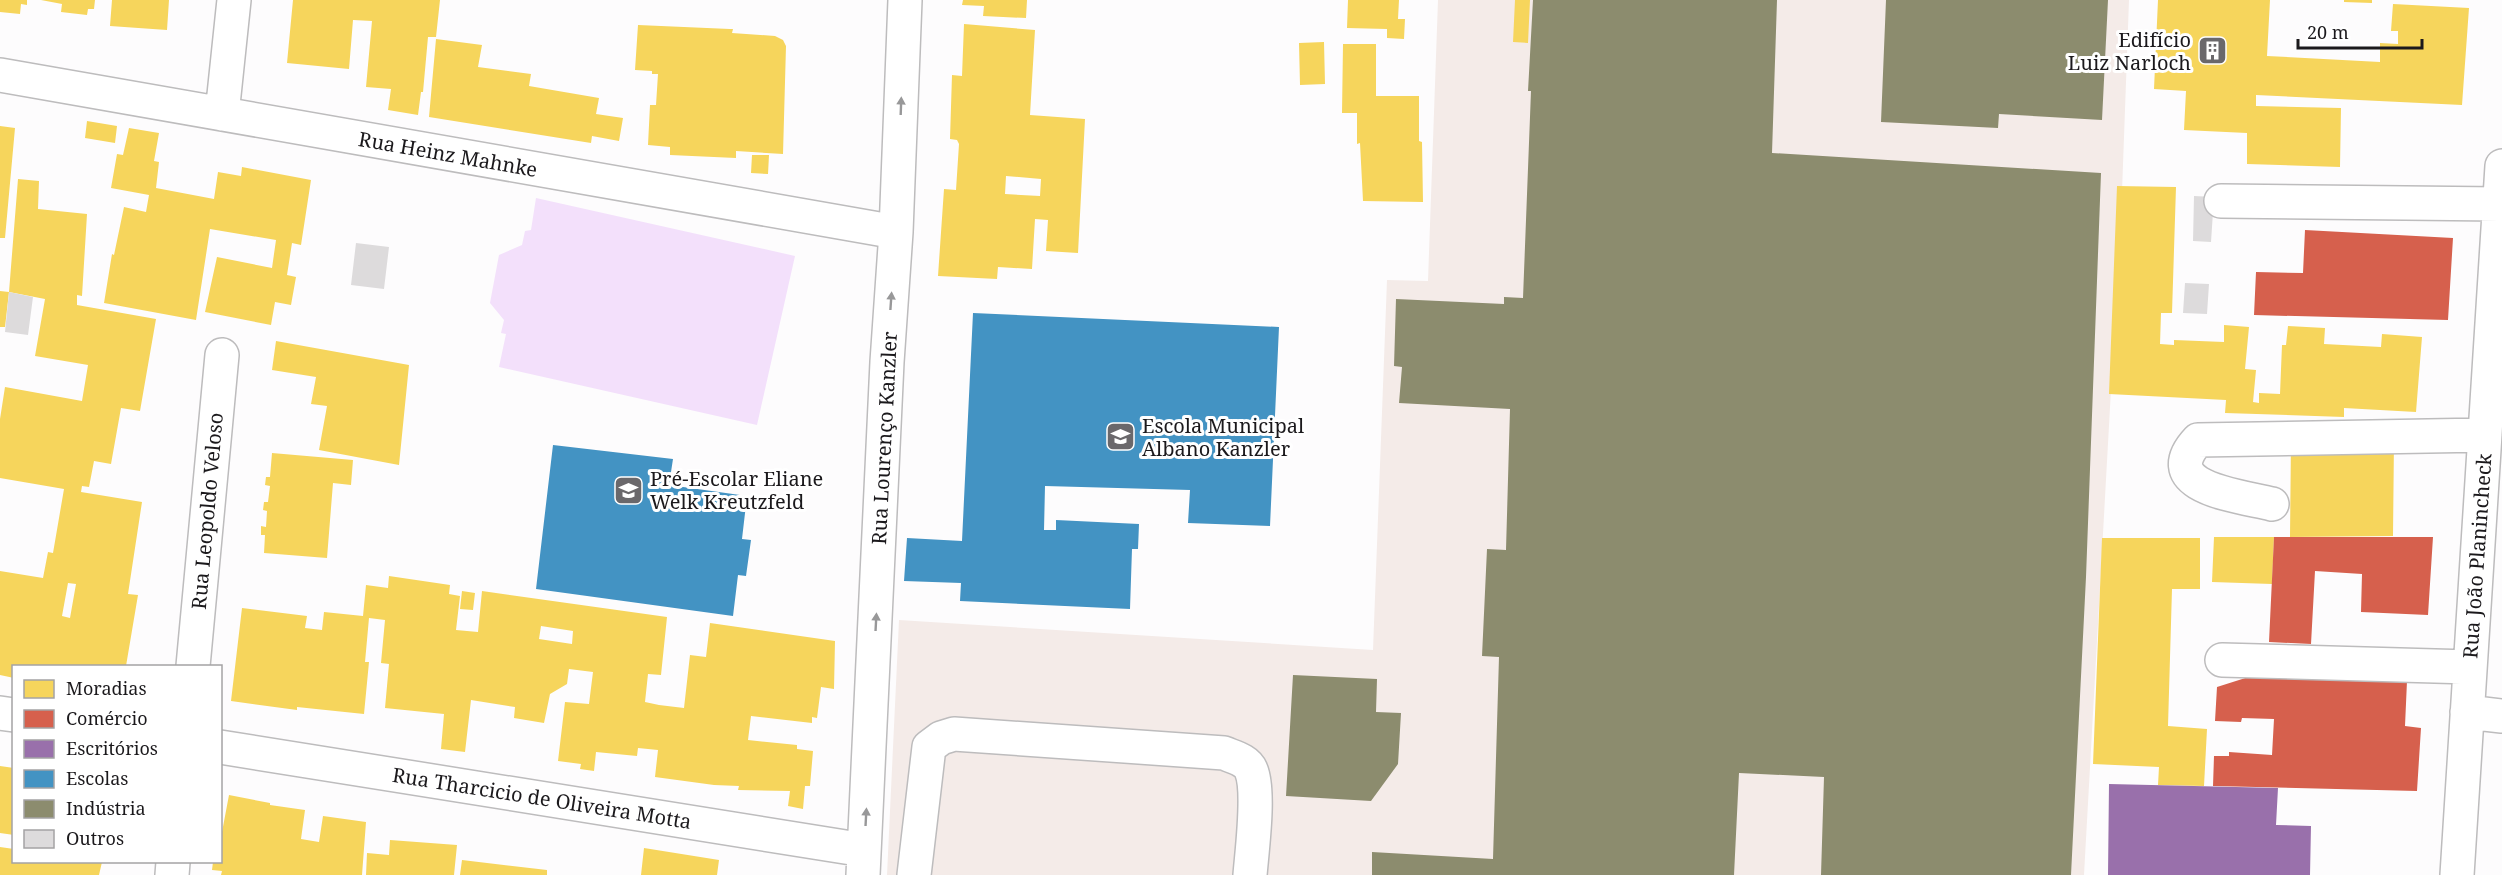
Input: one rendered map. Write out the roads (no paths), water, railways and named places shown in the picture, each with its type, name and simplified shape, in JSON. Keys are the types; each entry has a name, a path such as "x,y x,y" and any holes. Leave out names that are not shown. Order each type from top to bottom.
{"street":[{"path":"222,114 234,0"},
{"name":"Rua Lourenço Kanzler","path":"863,862 896,232 905,0"},
{"name":"Rua Heinz Mahnke","path":"0,75 896,232"},
{"name":"Rua João Planincheck","path":"2457,875 2502,166"},
{"path":"2221,201 2500,204"},
{"name":"Rua Leopoldo Veloso","path":"193,665 222,356"},
{"path":"2272,504 2199,486 2187,473 2185,465 2190,449 2198,440 2485,435"},
{"path":"2222,660 2470,667"},
{"path":"2467,712 2502,716"},
{"path":"914,875 929,747 941,738 954,734 1224,753 1240,759 1251,769 1255,795 1250,875"},
{"name":"Rua Tharcicio de Oliveira Motta","path":"222,747 863,862"}],"place":[{"name":"Edifício Luiz Narloch","path":"2212,50"},
{"name":"Escola Municipal Albano Kanzler","path":"1121,437"},
{"name":"Pré-Escolar Eliane Welk Kreutzfeld","path":"629,490"}]}
